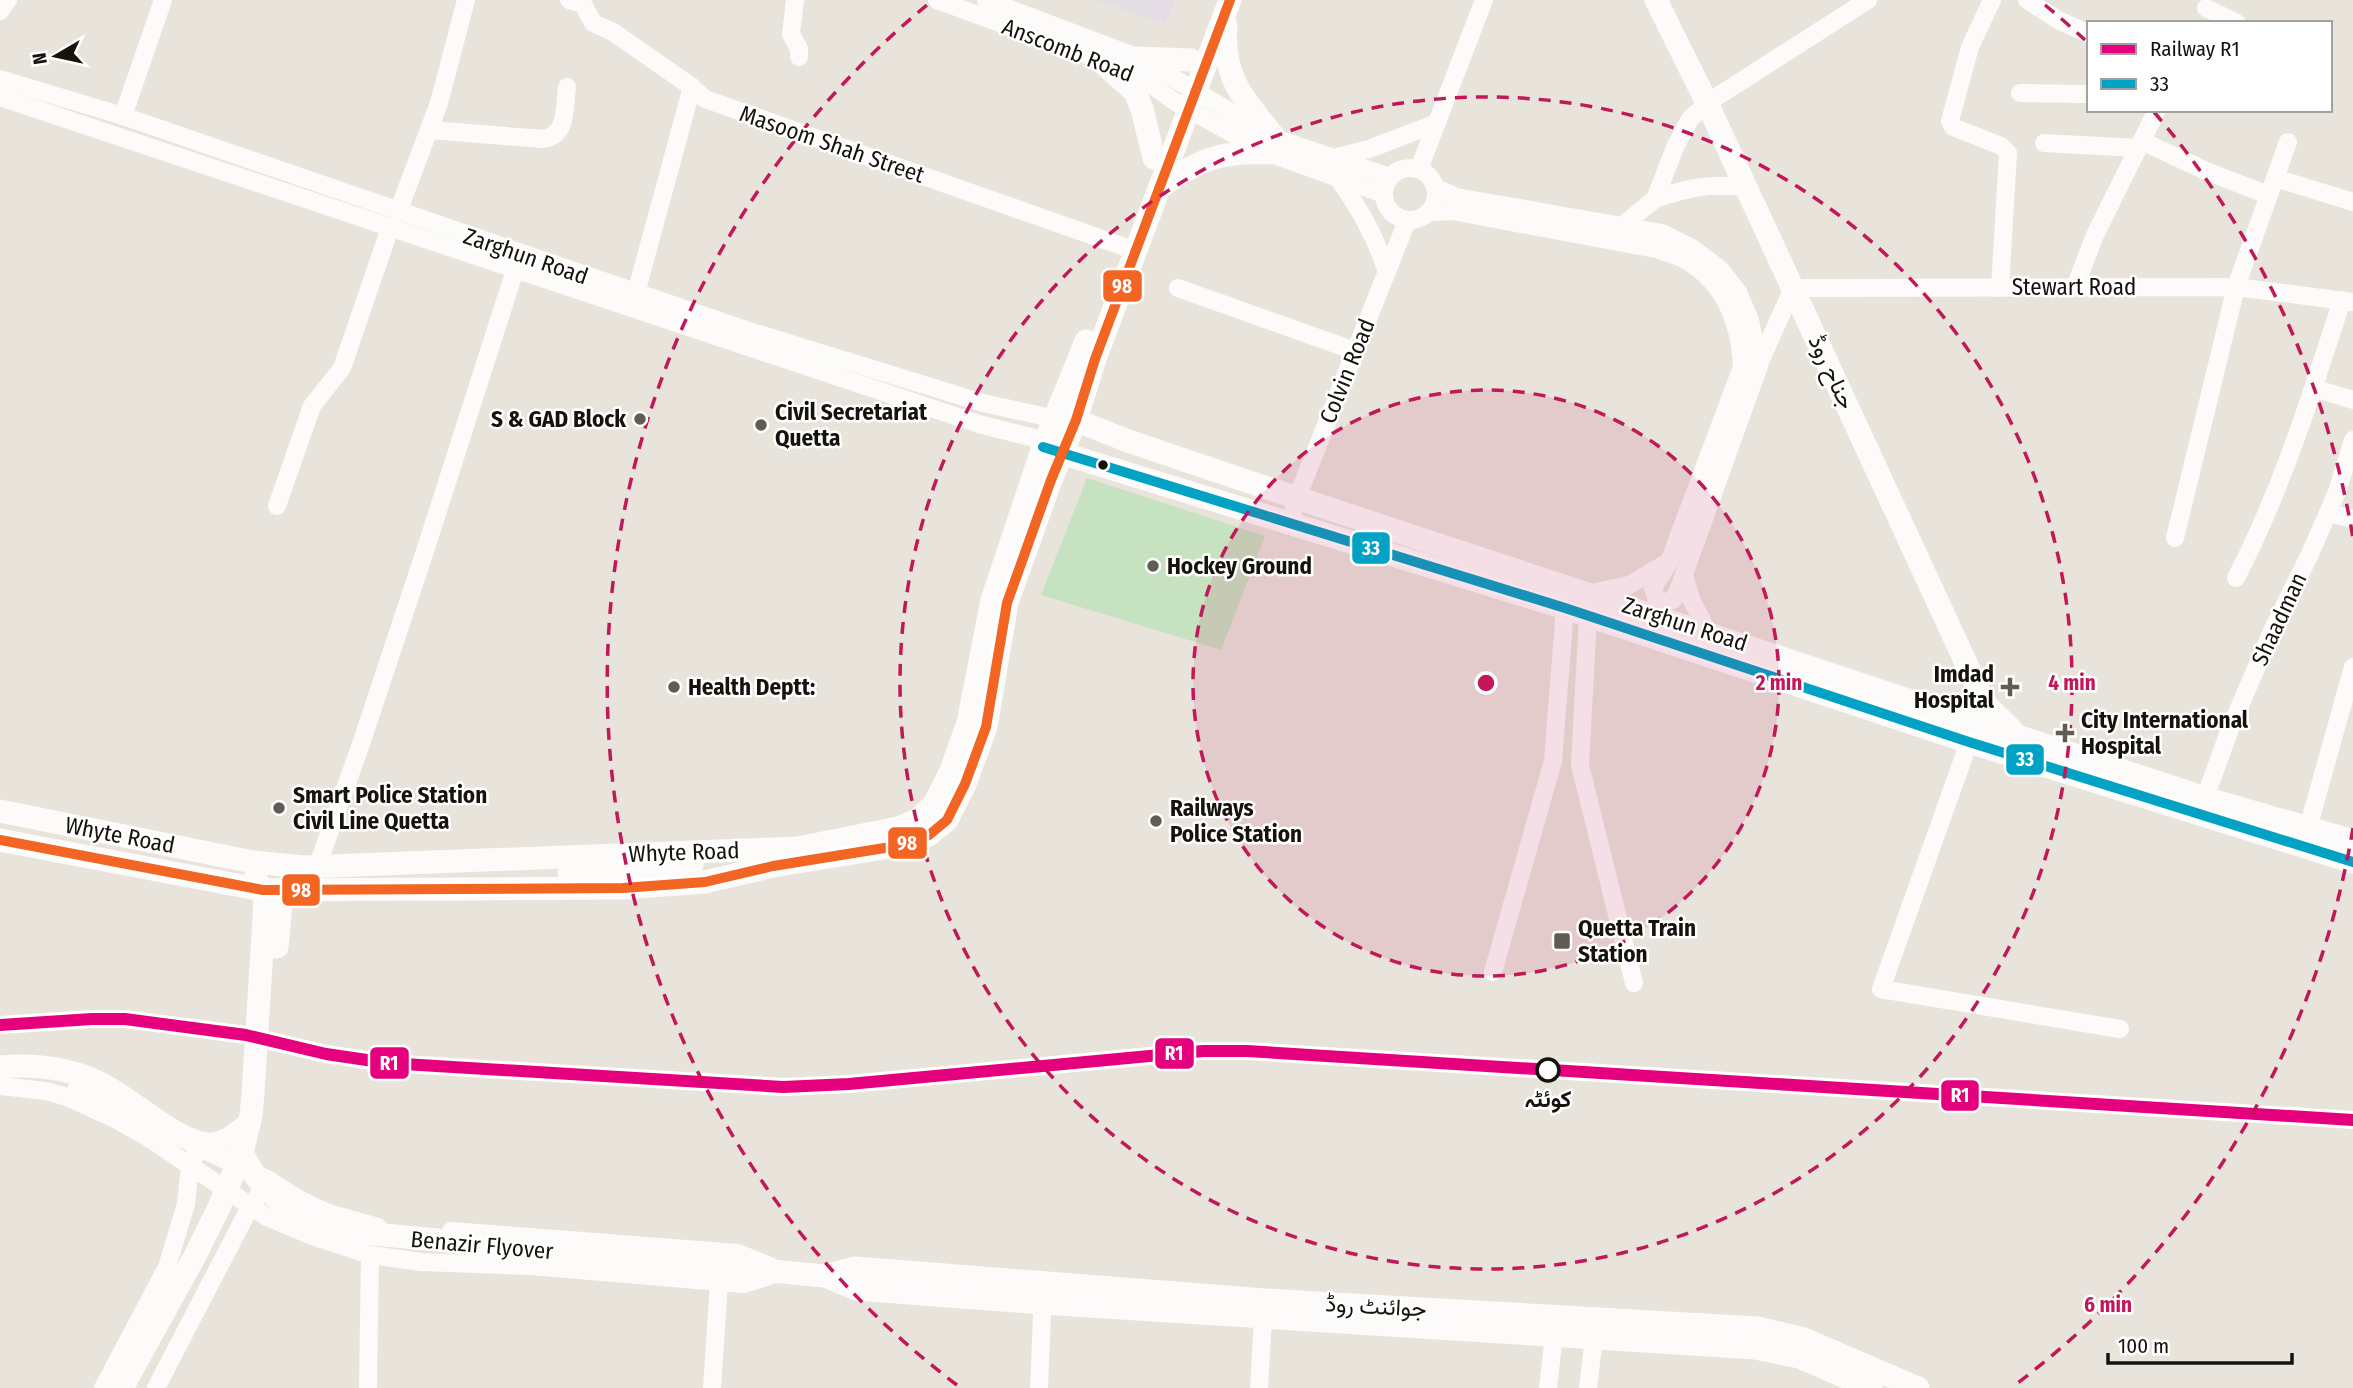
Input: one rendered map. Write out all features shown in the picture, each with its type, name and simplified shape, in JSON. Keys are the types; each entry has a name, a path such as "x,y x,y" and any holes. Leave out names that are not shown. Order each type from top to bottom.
{"main road":[{"name":"جناح روڈ","path":"1656,0 1707,103 1985,704 2018,735"},
{"path":"770,857 903,845 929,835 947,820 965,784 986,727 1007,603 1050,447 1095,359 1159,187 1191,60 1224,1"},
{"path":"1064,417 1154,158 1184,96 1224,1"},
{"path":"1159,187 1189,167 1214,156 1271,146 1229,69 1224,48 1224,1"},
{"path":"1139,58 1191,60"},
{"path":"1098,59 1135,92 1154,158"},
{"name":"Zarghun Road","path":"1064,417 1297,498 1969,742 2353,862"},
{"name":"Zarghun Road","path":"1050,447 1565,608 1590,604 1708,632 2205,798 2353,841"},
{"name":"Whyte Road","path":"0,811 308,871 637,870 770,857"},
{"path":"0,826 246,872 308,871"},
{"name":"Whyte Road","path":"0,840 264,890 623,888 705,882 770,857"},
{"name":"Whyte Road","path":"308,871 770,857"},
{"path":"122,1388 245,1159 262,1116 281,899 284,892 308,871"},
{"path":"139,1388 232,1213 245,1159 253,1093 265,902 261,888 246,872"},
{"path":"0,1067 52,1068 79,1075 100,1083 200,1143 221,1142 249,1124"},
{"name":"Benazir Flyover","path":"245,1159 264,1188 291,1208 318,1224 352,1232 739,1267"},
{"name":"جوائنٹ روڈ","path":"739,1267 825,1276 856,1289 1265,1300 1758,1328 1804,1339 1918,1388"},
{"name":"جوائنٹ روڈ","path":"1043,1293 1263,1317 1755,1348 1799,1357 1871,1388"}],"street":[{"path":"0,11 8,0"},
{"path":"123,116 163,0"},
{"path":"277,506 312,406 342,368 394,220 430,130 466,0"},
{"name":"Masoom Shah Street","path":"569,0 583,4 593,23 613,32 705,99 1122,246"},
{"path":"795,0 791,34 799,49 799,57"},
{"name":"Anscomb Road","path":"937,0 1133,72 1184,96 1271,146 1338,178 1384,194"},
{"name":"Anscomb Road","path":"986,0 1139,58 1184,96"},
{"path":"1419,169 1484,0"},
{"path":"1655,199 1676,145 1690,119 1707,103 1868,0"},
{"path":"1992,0 1969,47 1950,121 1953,127 2001,146 2008,153 2000,288"},
{"path":"2027,0 2058,20 2087,33"},
{"path":"2205,10 2231,21"},
{"name":"Zarghun Road","path":"0,79 123,116 394,220 514,270 1050,447"},
{"path":"430,130 543,139 553,137 560,131 567,87"},
{"path":"636,293 692,87"},
{"path":"2020,93 2087,94"},
{"name":"Zarghun Road","path":"0,97 983,402 1064,417"},
{"path":"2075,287 2095,235 2156,112"},
{"path":"1334,158 1369,149 1437,123"},
{"path":"2175,538 2236,287 2288,142"},
{"path":"2044,143 2140,144 2268,195"},
{"name":"Anscomb Road","path":"1271,146 1334,158 1390,177"},
{"path":"1407,168 1419,169 1430,177 1436,188 1436,201 1430,212 1419,219 1407,221 1390,212 1384,194 1390,177 1407,168"},
{"path":"1338,178 1366,219 1378,243 1387,272"},
{"path":"2275,178 2353,202"},
{"path":"1622,226 1655,199 1700,185 1724,184 1746,188"},
{"path":"1436,188 1457,197 1662,233 1692,248 1720,270 1738,292 1750,320 1759,366"},
{"path":"1430,212 1452,211 1656,249 1686,260 1708,277 1723,294 1736,322 1742,367 1669,562 1653,588 1657,600 1664,602 1673,600 1684,575 1759,366 1793,288"},
{"name":"Colvin Road","path":"1290,522 1297,498 1407,221"},
{"path":"308,871 353,769 514,270"},
{"name":"Stewart Road","path":"1793,288 2236,287 2348,301"},
{"path":"1178,288 1355,351"},
{"path":"2236,578 2261,530 2284,473 2313,387 2348,301"},
{"path":"2313,387 2353,400"},
{"name":"Shaadman","path":"2205,798 2246,692 2328,513 2353,440"},
{"path":"2328,513 2353,519"},
{"path":"1634,983 1580,765 1590,604 1669,562"},
{"path":"1684,575 1691,599 1708,632"},
{"path":"1493,972 1553,761 1565,608"},
{"path":"2308,828 2353,667"},
{"path":"1969,742 1881,989 2120,1029"},
{"path":"0,1075 34,1077 103,1100 269,1180 328,1213 384,1228 474,1232 738,1254 783,1272"},
{"path":"0,1086 47,1091 67,1097 147,1136 267,1217 312,1237 370,1255 422,1262 531,1266 719,1283 744,1284 783,1272"},
{"path":"103,1388 167,1267 186,1203 190,1165 199,1148"},
{"path":"156,1388 250,1206 269,1180"},
{"path":"368,1388 370,1255"},
{"path":"712,1388 719,1283"},
{"path":"1039,1388 1043,1293"},
{"path":"1259,1388 1263,1317"},
{"path":"1548,1388 1554,1335"},
{"path":"1588,1388 1594,1338"}],"shaded area":[{"path":"1097,0 1175,0 1165,24"}],"green space":[{"name":"Hockey Ground","path":"1087,478 1265,536 1221,650 1041,595"}],"rail line":[{"name":"R1","path":"0,1025 125,1019 246,1035 326,1054 387,1063 783,1087 849,1084 1203,1051 1247,1051 2353,1120"}],"transit line":[{"name":"98","path":"0,840 263,890 623,888 705,882 773,866 903,845 929,835 947,820 965,784 986,727 1007,603 1230,0"},
{"name":"33","path":"1043,447 1565,608 1969,742 2353,862"}],"place":[{"name":"S & GAD Block","path":"640,419"},
{"name":"Civil Secretariat Quetta","path":"761,425"},
{"name":"Hockey Ground","path":"1153,566"},
{"name":"Health Deptt:","path":"674,687"},
{"name":"Imdad Hospital","path":"2010,687"},
{"name":"City International Hospital","path":"2065,733"},
{"name":"Smart Police Station Civil Line Quetta","path":"279,808"},
{"name":"Railways Police Station","path":"1156,821"},
{"name":"Quetta Train Station","path":"1562,941"},
{"name":"کوئٹہ","path":"1548,1070"}]}
